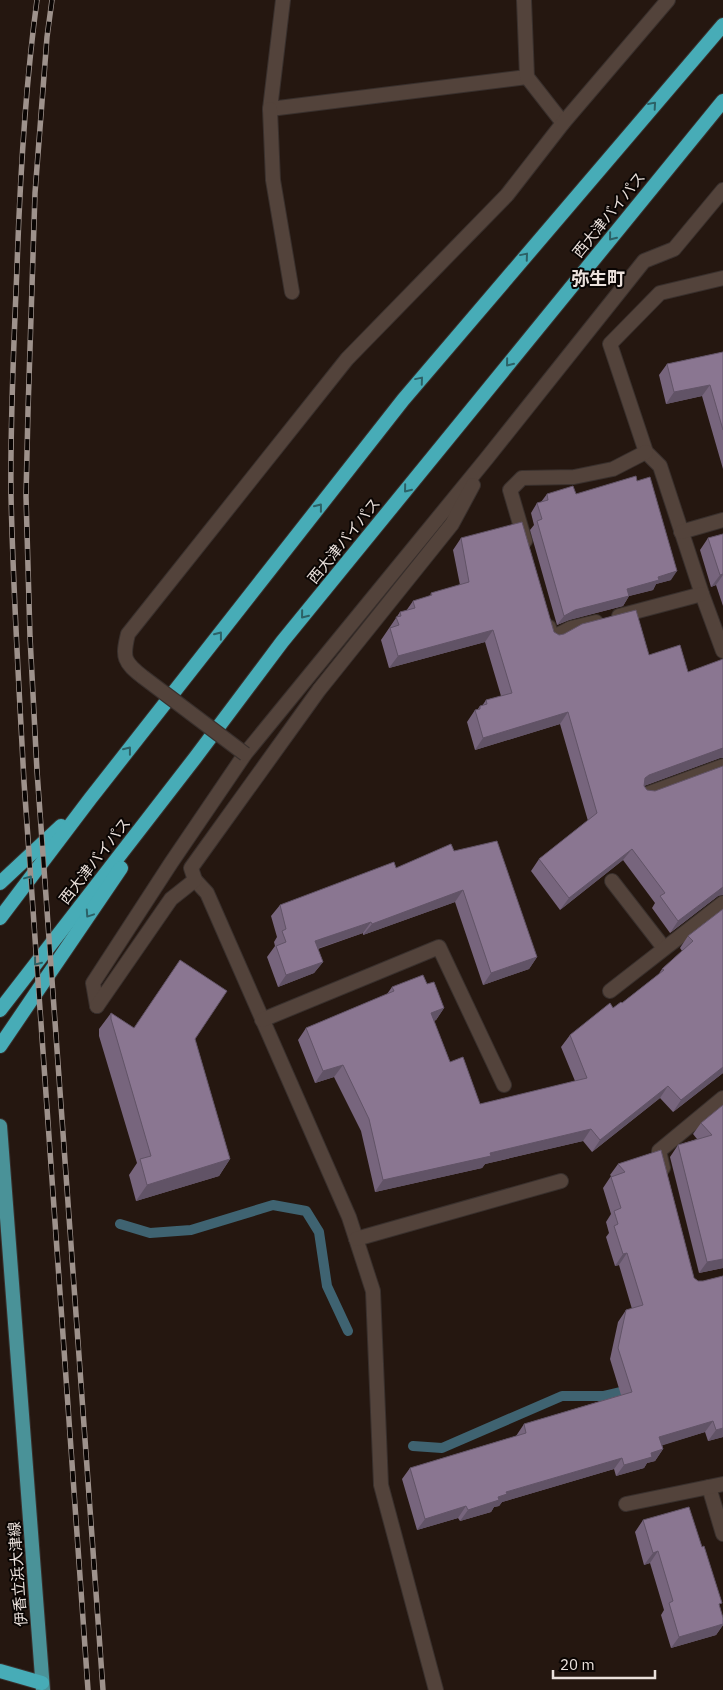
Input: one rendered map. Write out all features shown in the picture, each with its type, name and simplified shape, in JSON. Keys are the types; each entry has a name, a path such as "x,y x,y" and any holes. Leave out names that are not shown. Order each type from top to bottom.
{"highway":[{"path":"0,918 90,799 403,400 723,25"},
{"name":"西大津バイパス","path":"0,1010 195,758 282,642 723,100"},
{"path":"0,1046 195,758"},
{"path":"0,884 90,799"},
{"path":"0,1671 43,1687"},
{"path":"27,1690 43,1687"}],"main road":[{"name":"伊香立浜大津線","path":"0,1126 43,1687"}],"street":[{"path":"283,0 270,109 273,180 292,292"},
{"path":"524,0 527,77 563,123"},
{"path":"245,754 129,666 124,651 128,634 347,359 507,195 563,123 668,0"},
{"path":"270,109 527,77"},
{"path":"195,880 171,899 97,1006 93,983 245,754 487,458 644,261 674,249 723,190"},
{"path":"723,278 660,293 610,344 646,452 660,466 702,594 723,651"},
{"path":"528,555 510,490 522,478 574,477 613,469 646,452"},
{"path":"436,1690 381,1485 373,1291 345,1208 207,893 195,880 191,868 319,690 452,524 487,458"},
{"path":"681,532 723,520"},
{"path":"544,610 552,638 571,628 702,594"},
{"path":"644,795 723,766"},
{"path":"612,881 664,948"},
{"path":"610,991 723,903"},
{"path":"262,1020 438,947 504,1085"},
{"path":"666,1180 659,1151 723,1098"},
{"path":"356,1239 561,1181"},
{"path":"626,1504 723,1484"},
{"path":"709,1487 723,1534"}],"building":[{"path":"723,352 723,430 710,385 674,392 667,364"},
{"path":"636,476 637,481 650,477 677,571 658,577 659,580 627,589 629,596 575,610 564,616 537,521 542,519 537,503 548,500 547,494 573,486 576,494"},
{"path":"522,522 554,632 559,635 564,634 582,624 636,610 649,655 680,645 688,672 723,659 723,748 645,778 644,786 647,790 655,791 723,766 723,887 678,921 660,896 665,893 632,849 569,898 539,859 597,813 568,712 483,738 475,710 487,704 486,700 512,693 493,630 398,656 390,628 399,625 396,617 401,616 400,612 415,608 413,601 432,595 431,593 469,582 461,538"},
{"path":"723,534 723,574 720,575 708,538"},
{"path":"497,841 537,957 491,973 463,890 372,924 371,922 315,941 323,962 286,975 276,946 286,942 282,931 286,929 280,905 394,862 396,868 451,844 454,851"},
{"path":"723,909 723,1067 681,1100 668,1086 600,1140 591,1129 490,1153 491,1156 383,1180 369,1119 343,1065 323,1071 306,1028 394,991 392,987 423,975 427,984 434,982 444,1008 431,1013 450,1062 463,1057 480,1104 587,1078 570,1035 610,1003 613,1008 622,1003 664,970 662,969 693,941 688,936"},
{"path":"180,960 227,991 195,1039 230,1159 147,1185 140,1159 151,1156 111,1019 111,1013 134,1028"},
{"path":"723,1105 723,1259 707,1262 678,1145 712,1135 701,1123"},
{"path":"661,1150 694,1278 698,1281 703,1281 723,1276 723,1428 716,1430 713,1421 659,1437 663,1449 651,1453 652,1457 624,1465 622,1458 506,1492 507,1494 498,1497 499,1500 468,1510 466,1506 425,1519 410,1468 526,1433 524,1424 632,1392 618,1348 626,1310 643,1305 627,1253 623,1254 614,1226 618,1224 614,1211 621,1208 611,1177 625,1172 618,1164"},
{"path":"689,1507 702,1547 704,1546 722,1603 719,1604 723,1624 679,1637 669,1603 673,1601 658,1551 653,1553 643,1520"}],"waterway":[{"path":"120,1224 150,1233 191,1230 273,1205 306,1211 319,1232 327,1286 348,1331"},
{"path":"413,1446 442,1448 562,1396 603,1396 633,1389"}],"railway":[{"path":"37,0 26,100 20,200 12,410 12,531 24,782 88,1690"},
{"path":"52,0 47,37 35,193 26,496 30,637 37,771 103,1690"}],"district":[{"name":"弥生町","path":"598,279"}]}
